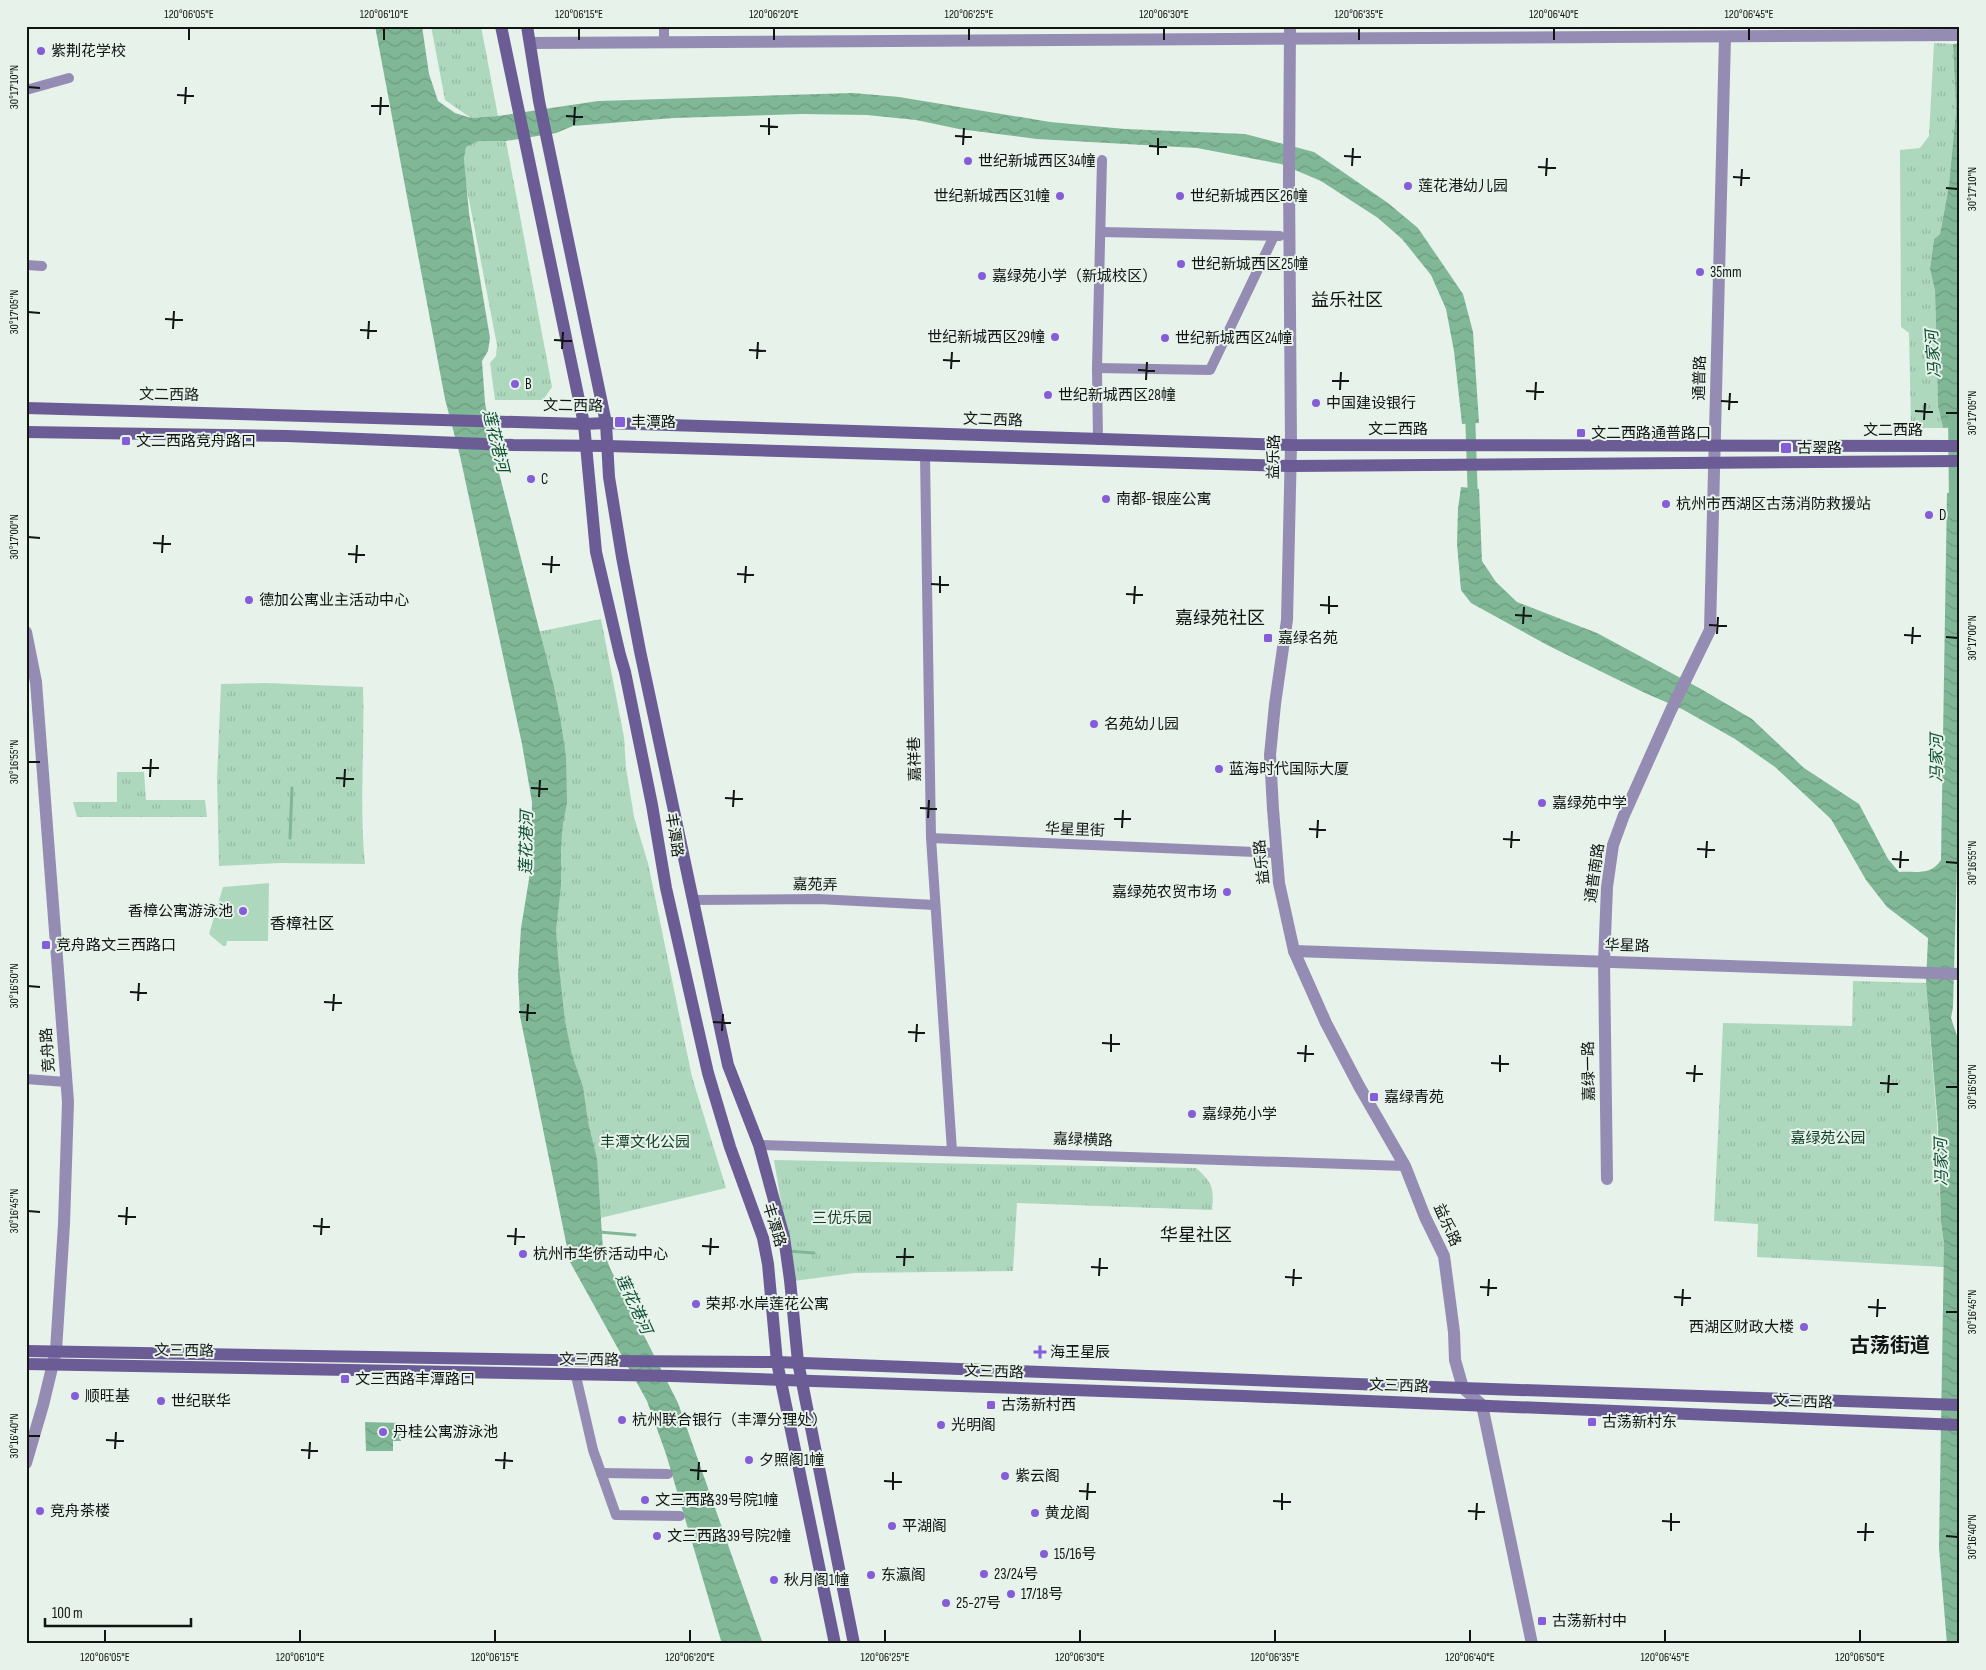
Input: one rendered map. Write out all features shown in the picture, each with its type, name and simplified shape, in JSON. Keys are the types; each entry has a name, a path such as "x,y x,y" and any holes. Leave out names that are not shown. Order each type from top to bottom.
{"main road":[{"name":"丰潭路","path":"501,26 584,424 596,552 625,672 652,805 666,888 708,1074 730,1147 763,1238 768,1264 777,1362 835,1644"},
{"name":"丰潭路","path":"527,26 540,101 606,423 609,477 624,566 728,1065 760,1145 784,1237 798,1362 854,1644"},
{"name":"文二西路","path":"26,408 507,420 584,424 606,423 1291,445 1960,446"},
{"name":"文二西路","path":"26,432 450,441 513,445 608,446 1291,466 1960,461"},
{"name":"文三西路","path":"26,1351 665,1362 798,1362 1463,1388 1960,1404"},
{"name":"文三西路","path":"26,1364 576,1376 672,1376 1482,1405 1960,1425"}],"street":[{"path":"664,26 664,42"},
{"name":"益乐路","path":"1290,26 1291,466 1287,620 1270,756 1279,883 1294,950 1326,1022 1359,1086 1405,1166 1444,1256 1454,1332 1455,1360 1463,1388"},
{"path":"530,43 1291,40 1550,32 1725,37 1960,35"},
{"name":"通普路","path":"1671,710 1710,630 1725,37"},
{"path":"26,90 69,78"},
{"path":"1098,440 1102,160"},
{"path":"1101,232 1290,236"},
{"path":"1098,368 1210,370 1274,236"},
{"path":"26,265 42,266"},
{"name":"嘉祥巷","path":"925,456 931,838 952,1151"},
{"name":"竞舟路","path":"26,632 36,682 68,1102 64,1224 56,1351 26,1464"},
{"name":"通普南路","path":"1604,962 1607,887 1613,845 1624,815 1671,710"},
{"name":"华星里街","path":"931,838 1277,853"},
{"name":"嘉苑弄","path":"693,900 818,899 935,905"},
{"name":"华星路","path":"1294,950 1959,974"},
{"name":"嘉绿一路","path":"1604,962 1607,1179"},
{"path":"26,1079 66,1082"},
{"name":"嘉绿横路","path":"760,1145 1405,1166"},
{"path":"576,1376 593,1450 616,1515 680,1516"},
{"path":"1463,1388 1482,1405 1532,1644"},
{"path":"601,1473 668,1474"}],"green space":[{"path":"431,26 481,26 498,116 471,118 445,100"},
{"path":"1934,43 1953,44 1956,110 1949,185 1940,234 1934,239 1930,269 1935,291 1938,406 1943,428 1911,428 1909,333 1901,327 1900,150 1920,148 1929,136"},
{"path":"479,141 506,141 552,387 543,400 495,400 490,363 496,356 497,345 465,179 464,159 466,147"},
{"name":"丰潭文化公园","path":"601,619 624,737 626,768 634,817 648,863 692,1077 726,1188 596,1219 553,1008 532,633"},
{"path":"265,683 363,687 362,820 365,864 281,863 219,866 217,779 221,684"},
{"path":"117,772 144,772 146,800 205,800 207,817 77,817 73,802 117,802"},
{"name":"香樟公寓游泳池","path":"269,883 268,941 227,941 226,946 223,946 209,934 223,887"},
{"name":"嘉绿苑公园","path":"1853,981 1926,983 1937,1124 1944,1267 1757,1257 1758,1224 1714,1221 1723,1023 1852,1026"},
{"name":"三优乐园","path":"774,1160 1196,1168 1211,1186 1213,1196 1212,1210 1017,1203 1013,1271 854,1273 794,1281"}],"water":[{"path":"375,26 422,26 429,74 438,101 455,113 471,118 498,116 598,101 853,93 899,97 1050,122 1125,129 1245,134 1314,152 1388,203 1418,228 1463,294 1473,332 1479,423 1462,424 1454,351 1446,309 1431,275 1402,239 1378,218 1321,181 1281,164 1197,148 1037,139 959,129 916,120 867,115 802,114 674,118 573,126 556,133 506,141 479,141 466,147 464,159 469,213 490,338 488,351 482,361 485,403 498,469 554,687 566,757 567,803 561,845 561,885 556,930 558,958 565,1021 572,1055 583,1087 588,1122 597,1159 603,1250 610,1268 678,1403 763,1644 722,1644 666,1454 647,1401 570,1262 520,1016 518,975 521,928 531,867 532,802 522,744 460,456 445,399"},
{"path":"1960,43 1960,427 1943,428 1938,406 1935,291 1930,269 1934,239 1940,234 1949,185 1956,110 1953,44"},
{"path":"1461,487 1479,489 1482,561 1496,582 1517,602 1597,633 1752,719 1804,768 1859,804 1888,859 1899,872 1928,871 1941,860 1947,493 1960,493 1960,852 1957,864 1953,1007 1951,1018 1960,1045 1960,1644 1947,1644 1939,1548 1944,1244 1941,1222 1938,1126 1926,983 1928,938 1887,907 1866,880 1831,819 1775,767 1735,739 1682,709 1549,646 1471,603 1461,590 1457,544"},
{"name":"丹桂公寓游泳池","path":"365,1422 401,1423 401,1441 393,1441 393,1451 366,1451"}],"waterway":[{"path":"1470,411 1473,502"},
{"name":"冯家河","path":"1953,414 1954,507"},
{"path":"290,838 292,788"},
{"path":"599,1232 635,1235"},
{"path":"788,1251 814,1253"}],"place":[{"name":"紫荆花学校","path":"41,51"},
{"name":"世纪新城西区34幢","path":"968,161"},
{"name":"莲花港幼儿园","path":"1408,186"},
{"name":"世纪新城西区31幢","path":"1060,196"},
{"name":"世纪新城西区26幢","path":"1180,196"},
{"name":"世纪新城西区25幢","path":"1181,264"},
{"name":"35mm","path":"1700,272"},
{"name":"嘉绿苑小学（新城校区）","path":"982,276"},
{"name":"世纪新城西区29幢","path":"1055,337"},
{"name":"世纪新城西区24幢","path":"1165,338"},
{"name":"B","path":"515,384"},
{"name":"世纪新城西区28幢","path":"1048,395"},
{"name":"中国建设银行","path":"1316,403"},
{"name":"丰潭路","path":"620,422"},
{"name":"文二西路通普路口","path":"1581,433"},
{"name":"文二西路竞舟路口","path":"126,441"},
{"name":"古翠路","path":"1786,448"},
{"name":"C","path":"531,479"},
{"name":"南都-银座公寓","path":"1106,499"},
{"name":"杭州市西湖区古荡消防救援站","path":"1666,504"},
{"name":"D","path":"1929,515"},
{"name":"德加公寓业主活动中心","path":"249,600"},
{"name":"嘉绿名苑","path":"1268,638"},
{"name":"名苑幼儿园","path":"1094,724"},
{"name":"蓝海时代国际大厦","path":"1219,769"},
{"name":"嘉绿苑中学","path":"1542,803"},
{"name":"嘉绿苑农贸市场","path":"1227,892"},
{"name":"香樟公寓游泳池","path":"243,911"},
{"name":"竞舟路文三西路口","path":"46,945"},
{"name":"嘉绿青苑","path":"1374,1097"},
{"name":"嘉绿苑小学","path":"1192,1114"},
{"name":"杭州市华侨活动中心","path":"523,1254"},
{"name":"荣邦·水岸莲花公寓","path":"696,1304"},
{"name":"西湖区财政大楼","path":"1804,1327"},
{"name":"海王星辰","path":"1040,1352"},
{"name":"文三西路丰潭路口","path":"345,1379"},
{"name":"顺旺基","path":"75,1396"},
{"name":"世纪联华","path":"161,1401"},
{"name":"古荡新村西","path":"991,1405"},
{"name":"杭州联合银行（丰潭分理处）","path":"622,1420"},
{"name":"古荡新村东","path":"1592,1422"},
{"name":"光明阁","path":"941,1425"},
{"name":"丹桂公寓游泳池","path":"383,1432"},
{"name":"夕照阁1幢","path":"749,1460"},
{"name":"紫云阁","path":"1005,1476"},
{"name":"文三西路39号院1幢","path":"645,1500"},
{"name":"竞舟茶楼","path":"40,1511"},
{"name":"黄龙阁","path":"1035,1513"},
{"name":"平湖阁","path":"892,1526"},
{"name":"文三西路39号院2幢","path":"657,1536"},
{"name":"15/16号","path":"1044,1554"},
{"name":"23/24号","path":"984,1574"},
{"name":"东瀛阁","path":"871,1575"},
{"name":"秋月阁1幢","path":"774,1580"},
{"name":"17/18号","path":"1011,1594"},
{"name":"25-27号","path":"946,1603"},
{"name":"古荡新村中","path":"1542,1621"}],"district":[{"name":"益乐社区","path":"1347,300"},
{"name":"嘉绿苑社区","path":"1220,618"},
{"name":"香樟社区","path":"302,924"},
{"name":"华星社区","path":"1196,1235"},
{"name":"古荡街道","path":"1890,1346"}],"water label":[{"name":"莲花港河","path":"495,441"},
{"name":"莲花港河","path":"527,843"},
{"name":"莲花港河","path":"633,1304"}]}
